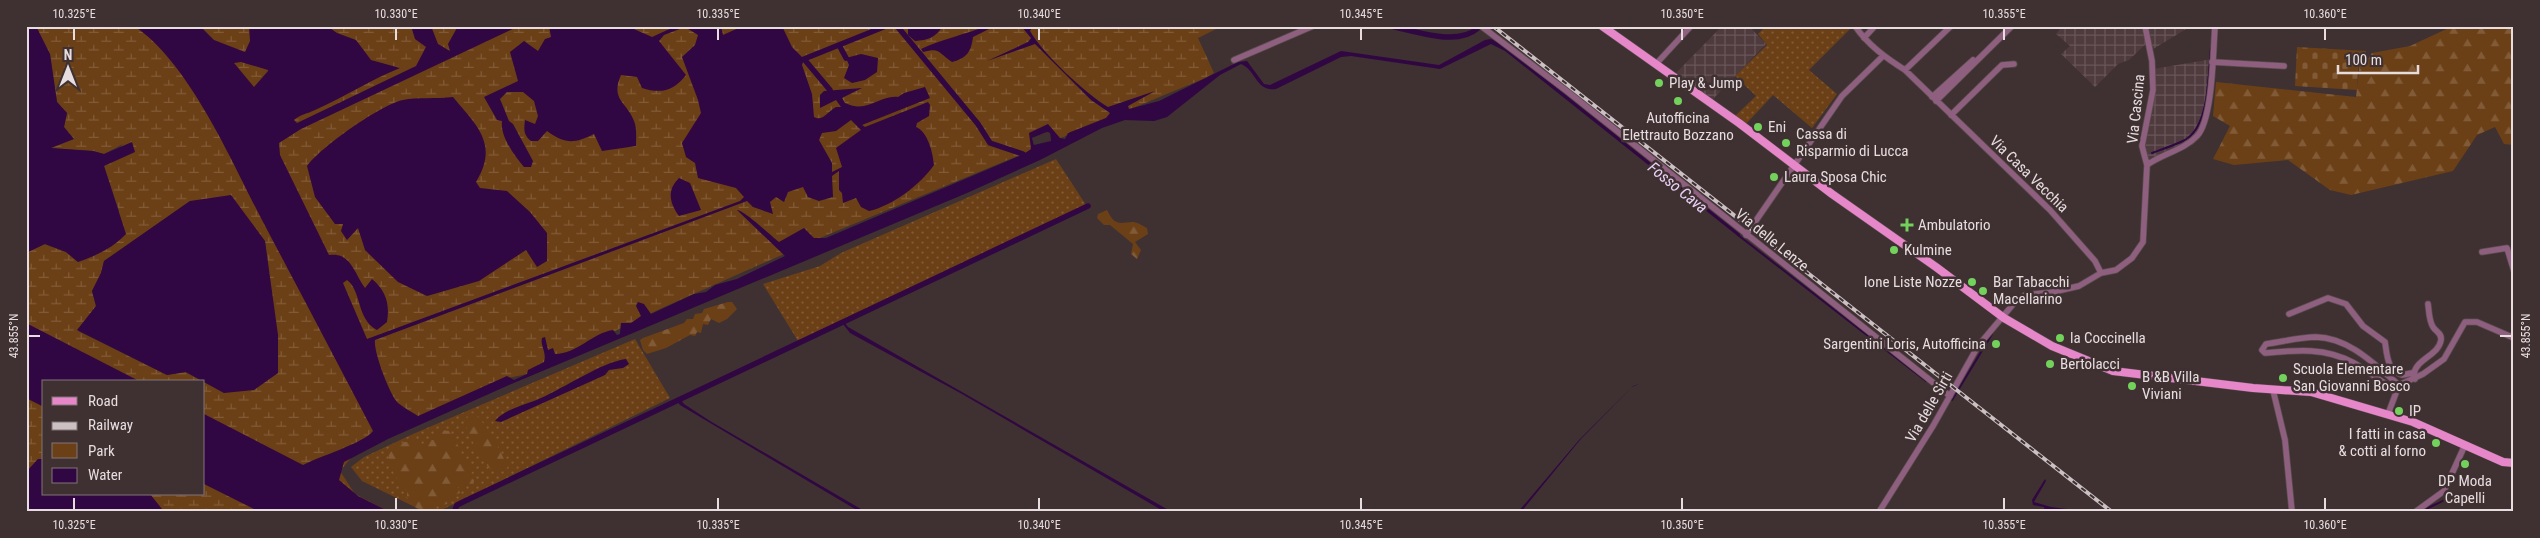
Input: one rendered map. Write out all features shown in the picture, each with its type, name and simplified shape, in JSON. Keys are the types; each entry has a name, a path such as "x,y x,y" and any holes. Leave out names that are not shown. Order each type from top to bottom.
{"main road":[{"path":"1602,26 2004,318 2052,346 2113,371 2273,390 2311,392 2430,428 2504,462 2514,463"}],"street":[{"path":"1234,60 1312,26"},
{"path":"1656,64 1691,26"},
{"name":"Via Casa Vecchia","path":"1855,26 1864,38 1883,56 1906,70 2050,210 2095,261 2101,273"},
{"path":"1864,38 1875,26"},
{"path":"1906,70 1951,26"},
{"path":"1934,99 2012,26"},
{"name":"Via Cascina","path":"2101,273 2116,270 2132,258 2143,242 2147,165 2142,146 2154,90 2152,61 2145,26"},
{"path":"2147,165 2197,136 2204,125 2209,107 2215,26"},
{"name":"Via delle Lenze","path":"1484,27 1568,92 1949,398"},
{"path":"1934,99 1978,55"},
{"path":"1746,235 1842,96 1883,56"},
{"path":"2212,62 2284,66"},
{"path":"1951,115 2002,65 2014,64"},
{"path":"2482,252 2507,248 2514,271"},
{"name":"Via delle Sirti","path":"1880,512 1978,346 2004,318 2015,302 2025,295 2079,286 2101,273"},
{"path":"2289,314 2328,298 2346,304 2363,326 2385,342 2386,357 2393,369 2402,376 2415,376"},
{"path":"2415,376 2416,368 2439,347 2441,340 2440,334 2432,325 2428,304"},
{"path":"2388,414 2398,387 2444,359 2465,322 2478,322 2514,338"},
{"path":"2316,337 2335,340 2356,349 2398,387 2340,356 2324,352 2297,350 2265,352 2262,350 2266,344 2304,338 2316,337"},
{"path":"2273,390 2285,440 2292,512"},
{"path":"2415,512 2444,491 2465,444"}],"shaded area":[{"path":"1722,26 1749,26 1766,44 1712,100 1675,74"},
{"path":"2062,26 2191,26 2150,51 2148,42 2129,60 2118,64 2095,87 2061,54 2070,46 2056,34"},
{"path":"2212,59 2209,107 2197,136 2147,165 2142,146 2153,90 2153,69"}],"green space":[{"path":"26,26 1215,26 1216,29 1198,38 1214,73 1203,79 827,235 662,308 527,374 503,379 360,447 340,471 355,494 390,512 26,512 26,253 44,244 66,252 78,262 119,211 104,166 123,144 104,154 93,151 50,148 73,139 64,127 67,113 57,102 50,54","holes":["1047,132 1050,133 1051,141 1038,146 1034,145 1032,138","190,201 265,241 270,283 224,393 205,383 205,496 42,496 42,380 200,380 185,372 167,375 78,331 96,306 92,291 101,273 104,261"]},
{"path":"1766,26 1848,26 1850,29 1809,70 1837,94 1812,128 1773,95 1746,124 1735,116 1756,96 1735,76 1767,45 1758,34"},
{"path":"2453,26 2514,26 2514,145 2504,144 2495,127 2477,135 2453,171 2351,195 2330,190 2288,160 2234,165 2213,159 2230,126 2213,116 2216,82 2356,97 2360,61 2367,61 2372,53 2410,46"},
{"path":"2297,47 2366,51 2365,58 2359,58 2357,90 2295,86"},
{"path":"1056,159 1086,205 798,341 763,284 820,266 841,253"},
{"path":"1107,210 1112,219 1117,222 1135,222 1147,228 1148,234 1135,242 1141,250 1137,259 1131,254 1133,244 1110,225 1104,225 1097,218 1098,214"},
{"path":"732,302 737,309 727,319 719,323 711,319 708,325 703,324 701,333 697,332 695,336 690,335 666,348 647,354 643,350 640,340 643,338 684,323 687,319 693,319 695,314 702,313 704,309"},
{"path":"635,339 670,398 437,512 425,512 362,481 351,467 364,457 413,434"},
{"path":"472,413 479,418 492,435 508,467 497,473 481,458 473,443 464,421"},
{"path":"441,430 449,431 473,471 469,476 474,480 473,484 458,487 460,493 452,496 447,504 431,507 427,511 416,508 407,498 407,491 391,468 389,454 391,448 400,443 420,440 423,445 427,440 436,440 436,435"}],"water":[{"path":"26,26 36,26 50,54 57,102 67,113 64,127 74,139 51,148 93,151 104,154 132,142 135,152 104,166 126,234 104,251 78,262 66,252 45,244 26,253"},
{"path":"134,26 200,26 214,40 245,52 250,41 249,26 327,26 337,33 356,40 371,60 400,68 326,105 299,116 294,120 297,123 416,66 426,47 415,39 411,26 431,26 438,44 450,51 448,44 458,26 519,26 301,129 279,143 280,155 329,255 336,255 347,260 365,288 372,279 384,293 388,309 387,322 377,330 370,325 362,312 352,285 347,280 343,283 367,339 740,201 744,197 736,188 698,178 695,163 686,157 682,143 701,113 682,57 695,45 698,35 685,27 664,35 659,41 686,75 677,85 667,90 649,90 642,88 637,77 621,75 617,90 618,96 634,121 636,146 602,151 594,134 581,140 570,141 559,138 547,131 538,141 531,141 525,134 524,126 525,120 535,124 538,116 534,101 523,92 507,92 500,99 509,121 513,124 533,161 531,167 524,167 506,140 502,121 497,120 484,97 518,81 510,52 524,41 538,51 545,39 551,37 549,26 627,26 652,37 676,26 721,26 723,35 743,26 782,26 792,47 804,59 802,65 812,94 814,117 817,118 823,117 836,107 841,107 836,100 820,108 820,95 824,91 862,88 842,98 845,103 860,106 891,97 898,97 904,93 925,87 930,98 862,125 865,127 928,102 930,105 929,116 917,123 916,127 927,138 934,165 905,194 887,205 869,211 861,207 856,198 843,203 842,193 839,190 839,171 832,176 833,197 819,201 808,197 803,187 788,192 784,202 776,197 770,202 773,214 753,207 747,201 375,340 379,363 395,399 400,405 418,416 507,376 514,380 527,374 528,370 544,362 545,355 542,338 545,337 548,350 553,348 555,354 570,351 605,332 613,330 617,335 620,334 621,323 631,323 641,316 636,306 638,302 644,304 651,314 694,294 706,292 715,285 737,279 785,256 737,210 779,242 804,228 814,238 826,238 1024,154 1031,149 1029,133 1048,124 1060,138 1065,139 1068,133 1106,118 1110,113 1091,100 1035,44 987,61 1028,42 1031,38 1021,26 1028,29 1033,26 1030,31 1054,61 1088,93 1108,107 1155,91 1128,106 1129,109 1159,101 1238,62 1247,61 1264,84 1270,85 1341,51 1439,65 1485,40 1491,39 1503,45 1740,234 1739,237 1505,51 1491,44 1440,69 1351,56 1341,57 1276,89 1264,87 1241,64 1220,75 1167,117 1154,121 1125,120 1102,128 1040,160 967,193 509,385 388,439 344,462 339,480 358,496 390,512 260,512 205,484 205,415 303,465 361,440 373,431 223,143 191,88 173,63 154,42","holes":["241,62 268,70 254,87 234,63","851,120 861,130 836,148 842,167 832,172 832,163 819,140 822,133 836,131","1047,132 1050,133 1051,141 1034,145 1032,138"]},
{"path":"921,26 943,26 931,38 915,41 908,35 908,29"},
{"path":"986,26 995,26 973,37 967,54 952,62 939,52 933,50 923,52 921,49 937,42"},
{"path":"861,54 878,58 877,72 865,80 852,83 844,78 849,65 846,58"},
{"path":"453,97 477,127 485,146 483,169 476,182 480,188 507,191 530,212 547,233 547,261 537,267 526,250 479,281 427,296 398,282 365,250 358,228 347,240 341,231 343,224 335,224 315,197 307,166 337,138 366,118 393,103 409,99"},
{"path":"679,178 690,183 701,210 679,216 671,201 671,192"},
{"path":"231,195 265,241 278,335 278,373 254,390 224,393 205,382 205,380 200,380 186,372 167,375 77,330 96,306 92,291 101,273 104,261 190,201"},
{"path":"26,323 137,380 42,380 42,406 26,398"},
{"path":"845,323 848,327 1172,512 1165,512 962,394 850,333 843,324"},
{"path":"626,359 629,364 623,368 609,370 605,375 501,422 495,421 510,410 550,394 606,365"},
{"path":"1632,387 1580,440 1521,512 1518,512 1579,440"},
{"path":"681,400 710,421 866,512 860,512 680,405 677,401"},
{"path":"38,459 42,459 42,496 152,496 162,509 159,512 26,512 26,472"},
{"path":"2045,479 2046,481 2034,502 2051,507 2091,512 2056,509 2045,512 2044,507 2033,505 2032,500"}],"waterway":[{"path":"830,90 804,59 886,26"},
{"path":"897,26 978,124 990,143 1023,154"},
{"path":"1390,26 1424,34 1448,37 1469,34 1478,28"},
{"path":"839,45 846,58"},
{"name":"Fosso Cava","path":"2152,153 2185,140 2193,133 2199,123 2206,98 2211,48"},
{"path":"454,512 457,505 465,501 1088,206"},
{"name":"Fosso Cava","path":"1738,235 1926,381"},
{"name":"Fosso Cava","path":"1950,399 1952,400 1992,334"},
{"path":"2421,512 2450,495"}],"railway":[{"path":"1493,26 2112,512"}],"place":[{"name":"Play & Jump","path":"1659,83"},
{"name":"Autofficina Elettrauto Bozzano","path":"1678,101"},
{"name":"Eni","path":"1758,127"},
{"name":"Cassa di Risparmio di Lucca","path":"1786,143"},
{"name":"Laura Sposa Chic","path":"1774,177"},
{"name":"Ambulatorio","path":"1907,225"},
{"name":"Kulmine","path":"1894,250"},
{"name":"Ione Liste Nozze","path":"1972,282"},
{"name":"Bar Tabacchi Macellarino","path":"1983,291"},
{"name":"la Coccinella","path":"2060,338"},
{"name":"Sargentini Loris, Autofficina","path":"1996,344"},
{"name":"Bertolacci","path":"2050,364"},
{"name":"Scuola Elementare San Giovanni Bosco","path":"2283,378"},
{"name":"B &B Villa Viviani","path":"2132,386"},
{"name":"IP","path":"2399,411"},
{"name":"I fatti in casa & cotti al forno","path":"2436,443"},
{"name":"DP Moda Capelli","path":"2465,464"}]}
